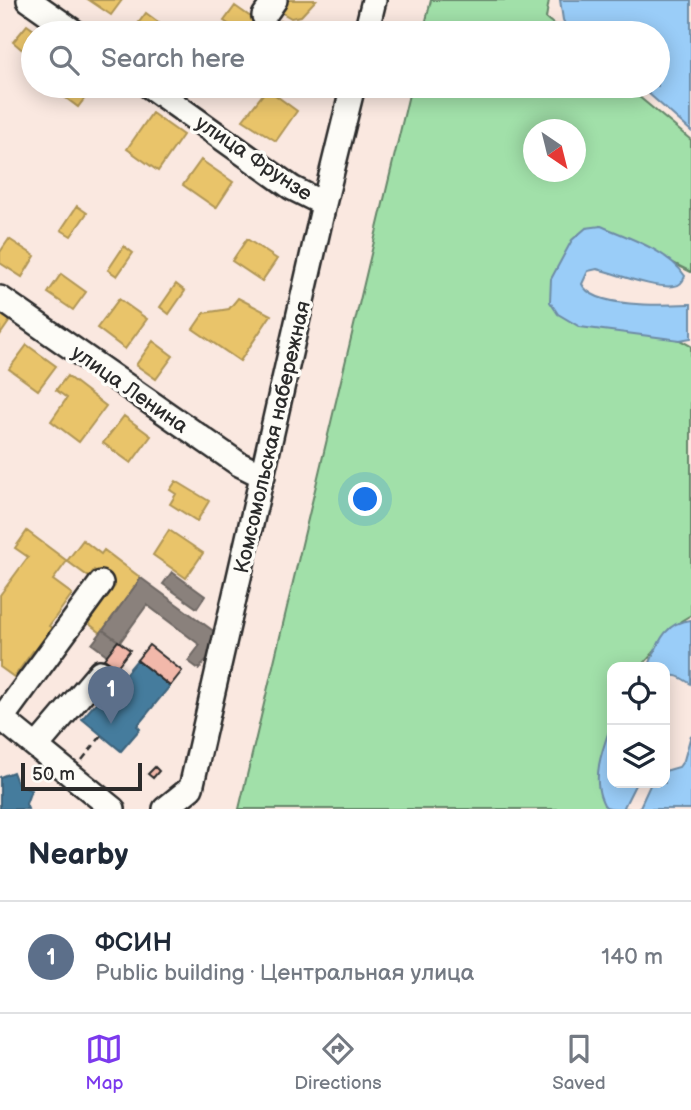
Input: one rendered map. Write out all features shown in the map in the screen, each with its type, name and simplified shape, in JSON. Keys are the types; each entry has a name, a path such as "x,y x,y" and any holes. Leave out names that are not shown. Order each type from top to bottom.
{"street":[{"path":"29,0 59,21"},
{"path":"369,21 374,0"},
{"name":"улица Фрунзе","path":"166,98 292,188 324,204"},
{"name":"Комсомольская набережная","path":"168,808 191,788 350,98"},
{"name":"улица Ленина","path":"0,298 239,464 263,476"},
{"path":"101,583 1,717 113,809"},
{"path":"37,746 100,672"}],"path":[{"path":"95,744 102,735"}],"green space":[{"path":"431,0 549,0 546,18 550,21 426,21"},
{"path":"408,98 640,98 691,140 691,272 600,226 559,314 680,340 691,346 691,615 681,621 645,662 607,662 607,779 604,805 630,809 239,809"}],"water":[{"path":"560,0 691,0 691,131 654,98 670,98 670,21 563,20"},
{"path":"601,226 658,252 685,276 680,284 666,286 597,269 588,271 582,284 600,298 615,302 649,305 691,304 691,338 680,340 580,327 558,314 550,302 551,279 572,240 586,228"},
{"path":"691,620 691,684 681,678 670,677 670,662 650,662 663,635 682,622"},
{"path":"691,735 691,809 639,809 649,788 670,788 670,770 679,767 684,760"},
{"path":"607,738 607,788 634,788 623,809 605,806 601,798 598,779 600,760"}],"building: Homes":[{"path":"89,0 122,0 111,15"},
{"path":"288,0 316,0 301,16 291,18 279,11"},
{"path":"235,6 256,21 224,21"},
{"path":"146,13 157,21 140,21"},
{"path":"21,32 21,49 13,42"},
{"path":"66,98 85,98 78,107"},
{"path":"260,98 279,98 297,111 276,141 243,120"},
{"path":"152,113 183,135 158,171 127,149"},
{"path":"201,160 233,182 216,208 183,185"},
{"path":"77,206 87,213 71,236 61,230"},
{"path":"9,239 35,256 22,277 0,263 0,252"},
{"path":"247,239 277,259 262,281 232,261"},
{"path":"124,246 133,253 117,276 108,270"},
{"path":"61,274 86,292 73,310 48,293"},
{"path":"176,284 185,291 169,314 160,307"},
{"path":"238,298 271,315 240,361 193,329 204,313 229,309"},
{"path":"119,299 147,319 125,349 97,328"},
{"path":"0,312 11,319 0,335"},
{"path":"153,341 173,356 156,379 136,365"},
{"path":"27,345 56,366 38,390 9,369"},
{"path":"67,376 106,406 79,442 51,421 67,398 56,390"},
{"path":"124,416 151,436 131,463 103,443"},
{"path":"176,481 209,501 197,521 170,504 176,494 170,490"},
{"path":"169,530 203,553 186,578 153,555"},
{"path":"27,531 67,561 53,580 72,594 49,626 58,632 40,656 33,651 14,677 0,667 0,595 28,557 15,548"},
{"path":"83,540 101,554 104,550 141,578 101,633 88,623 115,586 94,570 89,577 67,561"}],"building: Public":[{"path":"137,660 170,686 137,726 140,729 121,751 82,719 101,697 104,700"},
{"path":"13,772 18,785 31,790 26,804 28,809 0,809 0,777"}],"building: Industry":[{"path":"172,572 205,596 197,608 163,584"},
{"path":"141,578 223,638 199,669 188,661 200,645 147,605 120,642 103,630"},
{"path":"103,630 118,641 107,655 92,644"}],"building: Other":[{"path":"118,641 130,650 109,674 104,670 110,663 104,659"},
{"path":"149,645 182,671 170,686 137,660"},
{"path":"155,767 159,771 153,778 148,774"}],"place":[{"name":"ФСИН","path":"111,724"}]}
